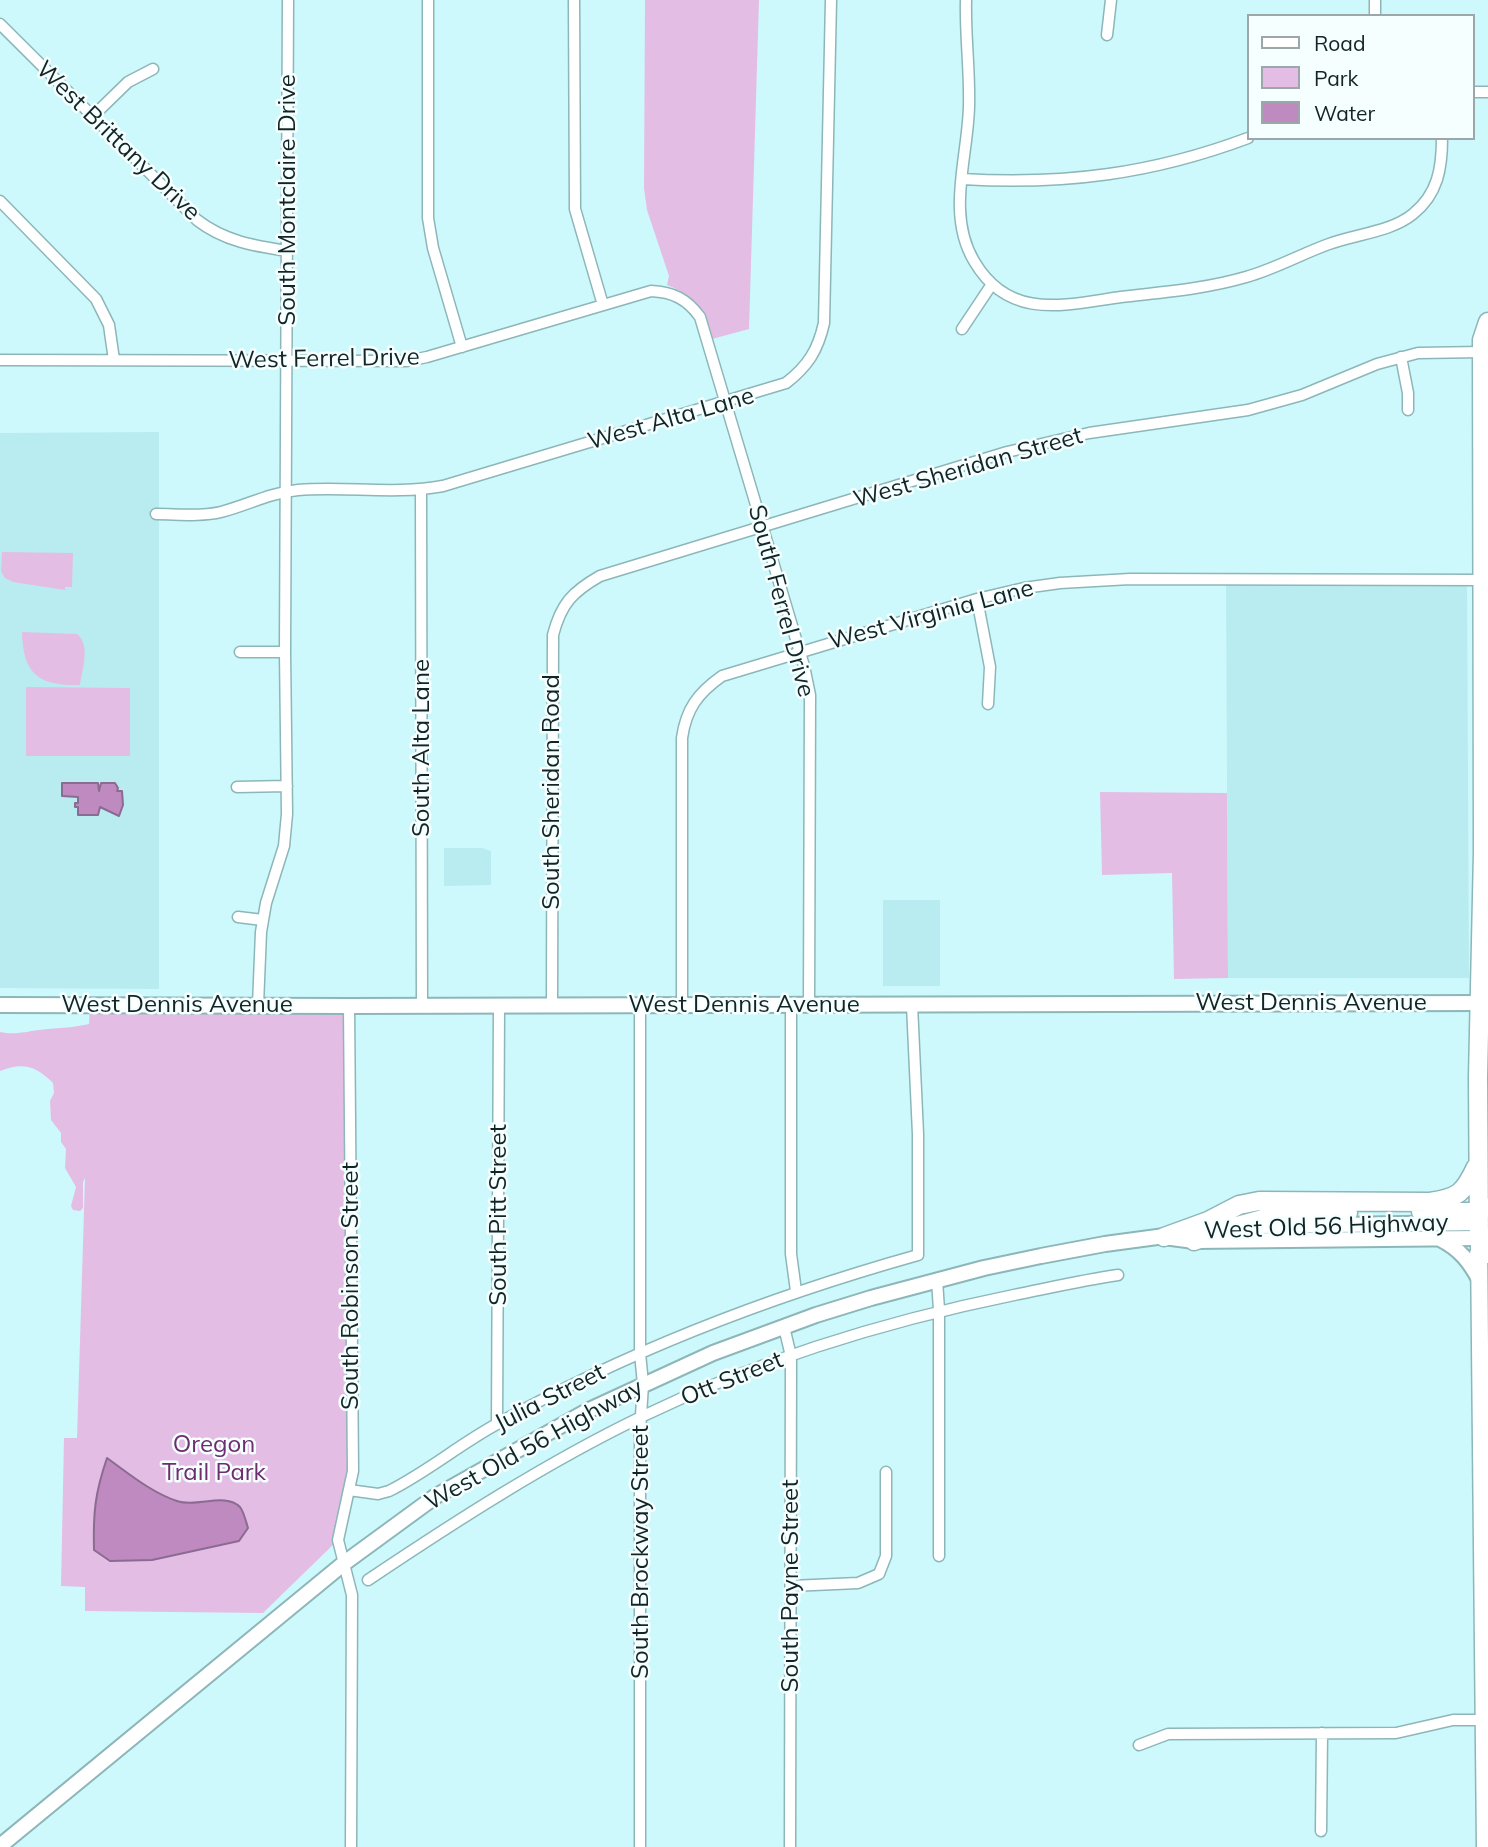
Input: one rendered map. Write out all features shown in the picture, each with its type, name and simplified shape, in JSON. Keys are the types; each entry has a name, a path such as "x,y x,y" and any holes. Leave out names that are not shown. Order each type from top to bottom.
{"highway":[{"path":"1194,1241 1226,1229 1278,1215 1297,1213 1484,1231 1478,1160 1484,1003 1485,580 1482,340 1488,322"},
{"path":"1164,1237 1208,1221 1239,1205 1259,1202 1446,1200 1462,1192 1478,1160"}],"main road":[{"name":"West Dennis Avenue","path":"0,1005 1484,1003"},
{"name":"West Old 56 Highway","path":"0,1846 343,1564 444,1491 587,1411 713,1353 871,1298 937,1280 1080,1248 1226,1229"},
{"name":"West Old 56 Highway","path":"1164,1237 1194,1241 1438,1238 1484,1231"},
{"path":"1484,1231 1480,1281 1485,1847"},
{"path":"1438,1238 1464,1255 1480,1281"}],"street":[{"name":"South Montclaire Drive","path":"258,1005 259,945 263,920 284,846 287,786 285,652 288,0"},
{"path":"428,0 428,218 433,248 462,347"},
{"path":"574,0 575,209 603,305"},
{"name":"West Alta Lane","path":"421,490 443,486 726,403 786,383 802,371 819,343 824,323 831,0"},
{"path":"966,0 969,110 959,206 962,232 973,260 992,284 1021,301 1055,307 1223,283 1264,272 1327,245 1399,223 1413,214 1430,196 1441,166 1442,140"},
{"path":"1107,35 1111,0"},
{"name":"West Brittany Drive","path":"0,24 205,226 234,241 288,251"},
{"path":"92,117 128,82 153,69"},
{"path":"962,179 1052,181 1118,174 1189,159 1246,139"},
{"path":"0,201 96,299 109,325 114,360"},
{"path":"962,329 992,284"},
{"name":"West Ferrel Drive","path":"0,360 407,361 651,291 667,292 682,298 699,317 704,331"},
{"name":"South Ferrel Drive","path":"704,331 810,695 809,1005"},
{"name":"West Sheridan Street","path":"580,588 600,576 1051,441 1275,404 1401,357 1429,352 1482,352"},
{"path":"1401,357 1408,393 1408,410"},
{"path":"156,514 217,513 270,494 308,489 421,490"},
{"name":"South Alta Lane","path":"421,490 422,1006"},
{"name":"West Virginia Lane","path":"682,1005 682,738 684,723 697,696 722,676 977,599 1024,588 1098,579 1485,580"},
{"name":"South Sheridan Road","path":"552,1005 554,635 564,605 580,588"},
{"path":"977,599 990,667 988,704"},
{"path":"240,652 285,652"},
{"path":"237,787 287,786"},
{"path":"238,917 263,920"},
{"name":"South Brockway Street","path":"640,1005 639,1353 643,1384 640,1432 640,1847"},
{"path":"791,1005 791,1254 796,1292"},
{"name":"Julia Street","path":"349,1490 378,1494 389,1492 497,1424 639,1353 796,1292 918,1255 918,1134 912,1005"},
{"name":"South Robinson Street","path":"349,1006 353,1464 339,1531 343,1564 352,1595 351,1847"},
{"name":"South Pitt Street","path":"497,1424 499,1006"},
{"name":"Ott Street","path":"368,1580 494,1498 642,1416 709,1387 791,1356 939,1310 1118,1275"},
{"path":"937,1280 939,1556"},
{"name":"South Payne Street","path":"784,1327 791,1356 790,1847"},
{"path":"791,1586 848,1584 869,1580 878,1574 886,1556 886,1472"},
{"path":"1139,1745 1168,1734 1396,1732 1453,1720 1485,1720"},
{"path":"1321,1831 1322,1732"}],"shaded area":[{"path":"159,432 159,989 0,988 0,433"},
{"path":"1226,584 1467,586 1469,978 1228,978"},
{"path":"444,848 482,848 491,851 491,885 444,886"},
{"path":"883,900 940,900 940,986 883,986"}],"green space":[{"path":"645,0 759,0 749,329 712,339 702,312 692,299 667,285 669,276 647,210 644,188"},
{"path":"2,552 73,553 72,587 65,587 65,590 13,582 5,578 1,571"},
{"path":"22,632 77,634 85,651 80,685 53,683 36,675 26,658"},
{"path":"26,687 130,688 130,756 26,756"},
{"path":"1100,792 1227,793 1228,978 1174,979 1172,873 1102,875"},
{"name":"Oregon Trail Park","path":"90,1005 349,1006 353,1471 338,1540 263,1613 85,1611 85,1587 61,1586 64,1438 77,1438 85,1178 83,1208 80,1211 73,1210 71,1206 76,1187 65,1168 66,1149 61,1142 61,1133 51,1120 53,1083 29,1067 0,1071 0,1032 19,1033 89,1024"}],"water":[{"path":"62,783 98,783 99,791 101,783 115,783 117,791 122,791 123,805 119,816 100,807 98,815 78,815 75,803 78,803 78,797 62,796"},
{"path":"107,1458 149,1488 177,1501 193,1503 219,1500 234,1503 240,1507 248,1528 239,1541 152,1560 110,1561 94,1550 96,1503"}]}
